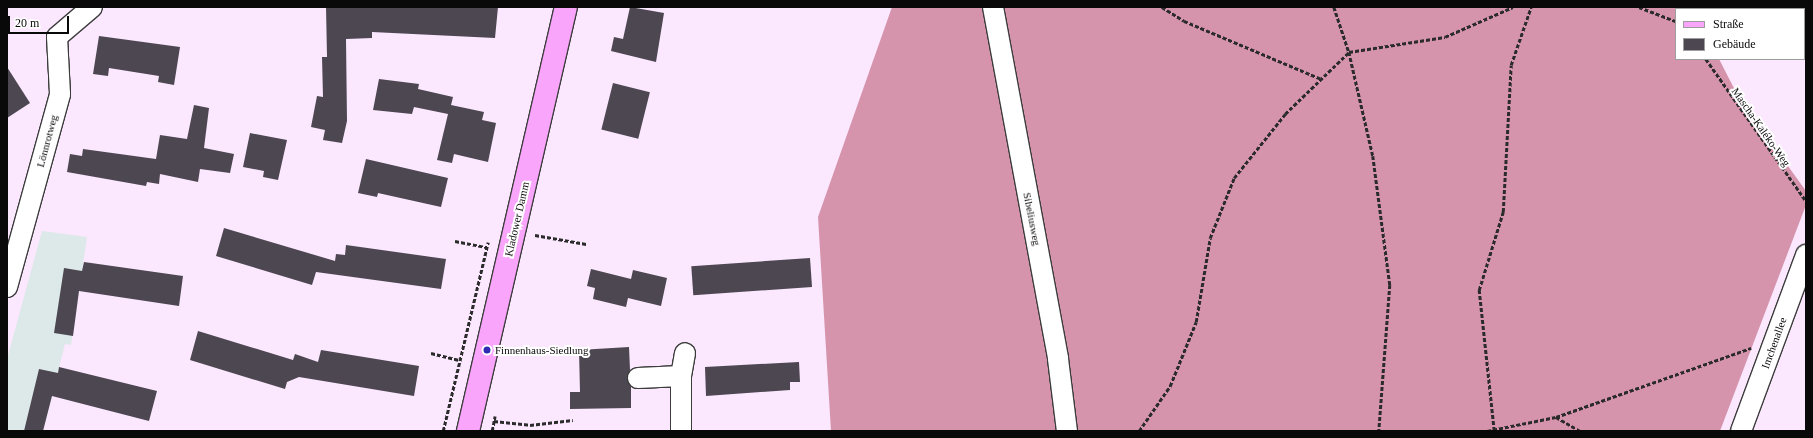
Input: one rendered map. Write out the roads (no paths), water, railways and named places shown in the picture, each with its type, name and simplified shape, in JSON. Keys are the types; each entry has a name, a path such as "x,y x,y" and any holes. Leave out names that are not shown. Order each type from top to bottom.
{"main road":[{"name":"Kladower Damm","path":"468,431 566,7"}],"street":[{"name":"Lönnrotweg","path":"8,281 60,94 57,37 92,7"},
{"name":"Sibeliusweg","path":"993,7 1058,359 1067,431"},
{"name":"Imchenallee","path":"1741,431 1806,255"},
{"path":"681,431 681,376 685,353"},
{"path":"638,378 681,376"}],"place":[{"name":"Finnenhaus-Siedlung","path":"487,350"}]}
